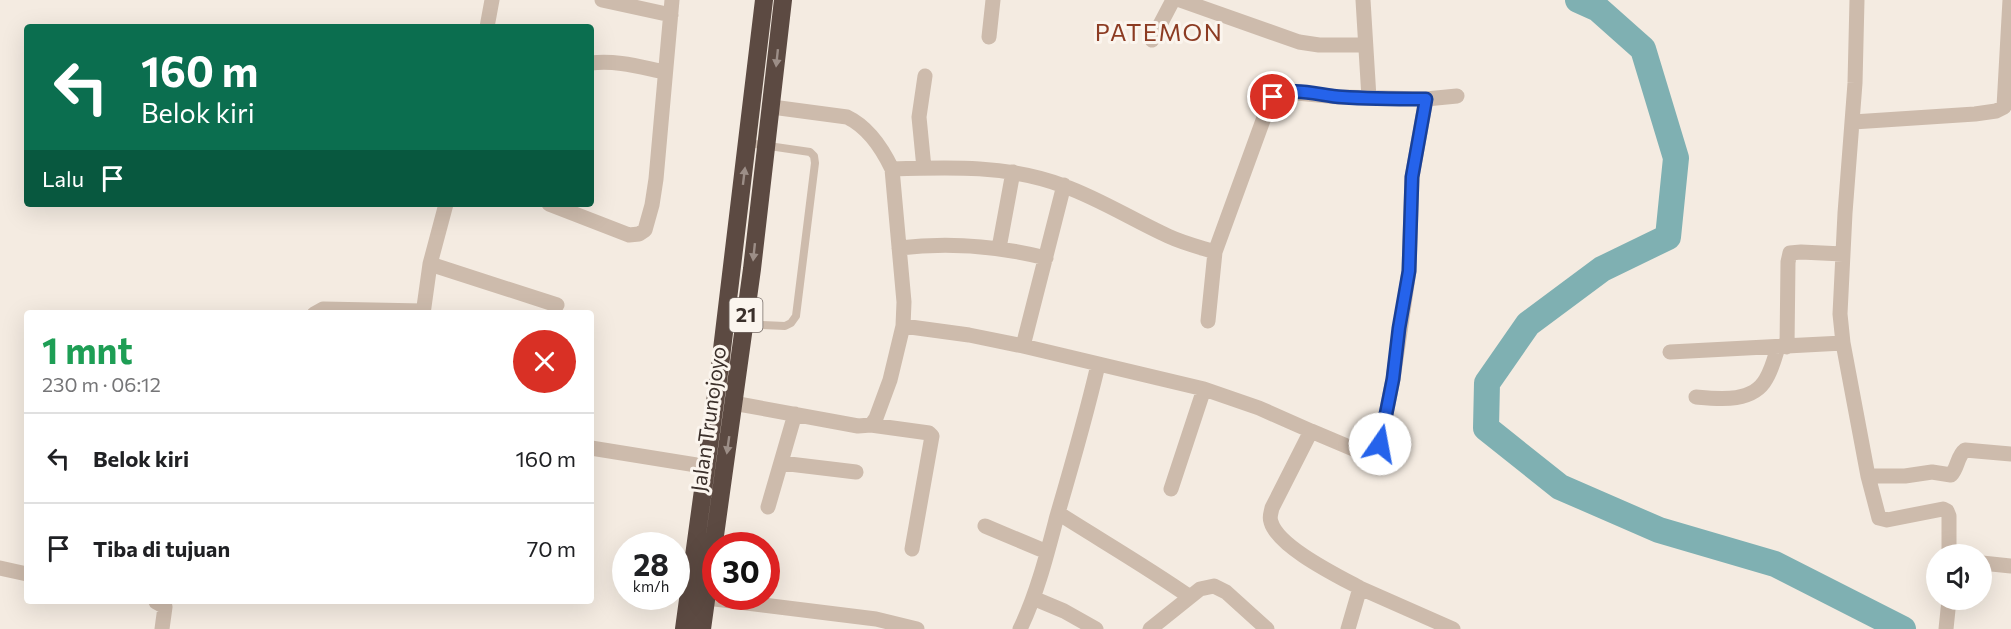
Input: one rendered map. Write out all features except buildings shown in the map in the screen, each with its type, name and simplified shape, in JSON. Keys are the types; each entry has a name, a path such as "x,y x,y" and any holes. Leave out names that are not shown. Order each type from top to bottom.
{"highway":[{"name":"Jalan Trunojoyo","path":"684,629 726,322 764,0"},
{"name":"Jalan Trunojoyo","path":"716,532 768,146 783,0"},
{"name":"Jalan Trunojoyo","path":"702,629 705,610"}],"street":[{"path":"488,24 492,0"},
{"path":"557,207 629,235 639,234 645,230 652,205 672,8 602,0"},
{"path":"989,37 993,0"},
{"path":"1152,40 1173,0"},
{"path":"1180,0 1299,42 1319,45 1365,45"},
{"path":"1363,0 1370,98"},
{"path":"1857,0 1840,314 1843,343 1868,476 1881,520 1939,509 1947,511 1949,544"},
{"path":"1852,122 1975,114 1996,111 2008,105 2010,0"},
{"path":"594,63 624,63 665,72"},
{"path":"924,168 920,117 925,76"},
{"path":"1208,321 1215,252 1273,97 1280,93 1298,92 1370,98 1426,99 1457,96"},
{"path":"903,326 969,335 1023,346 1204,389 1259,408 1363,453 1376,451 1380,444 1393,379 1409,271 1412,177 1426,99"},
{"path":"772,107 847,117 857,122 884,152 892,169 904,302 903,326 890,380 876,418 870,425"},
{"path":"892,169 1013,172 1064,185 1170,237 1215,252"},
{"path":"999,248 1013,172"},
{"path":"1023,346 1064,185"},
{"path":"423,310 430,264 445,207"},
{"path":"899,248 950,245 999,248 1046,258"},
{"path":"1696,397 1730,398 1752,393 1767,379 1783,347 1790,254 1801,252 1843,254"},
{"path":"430,264 557,305"},
{"path":"321,310 356,310"},
{"path":"1670,352 1843,343"},
{"path":"1020,629 1033,598 1047,552 1098,365"},
{"path":"1171,489 1204,389"},
{"path":"734,403 858,426 870,425 932,436 912,549"},
{"path":"768,507 795,414"},
{"path":"1311,431 1272,508 1271,522 1274,529 1296,551 1360,588 1453,629"},
{"path":"594,449 725,469"},
{"path":"1868,476 1905,476 1932,472 1951,475 1960,454 1965,450 2011,454"},
{"path":"782,463 856,472"},
{"path":"1058,513 1112,548 1150,569 1190,597"},
{"path":"986,526 1047,552"},
{"path":"1992,564 2011,566"},
{"path":"0,568 24,573"},
{"path":"1150,629 1204,587 1218,588 1226,592 1267,629"},
{"path":"1348,629 1360,588"},
{"path":"1033,598 1064,611 1096,629"},
{"path":"160,604 165,607 162,629"},
{"path":"780,607 876,619 917,629"}],"lane":[{"path":"726,322 785,326 791,323 796,316 814,156 803,150 748,143"}],"waterway":[{"path":"1578,0 1598,9 1643,49 1676,158 1668,237 1602,269 1528,324 1487,383 1486,428 1560,487 1659,530 1775,564 1903,629"}],"district":[{"name":"PATEMON","path":"1159,33"}],"route":[{"path":"1273,97 1280,93 1298,92 1339,97 1426,99 1412,177 1409,271 1393,379 1380,444"}]}
